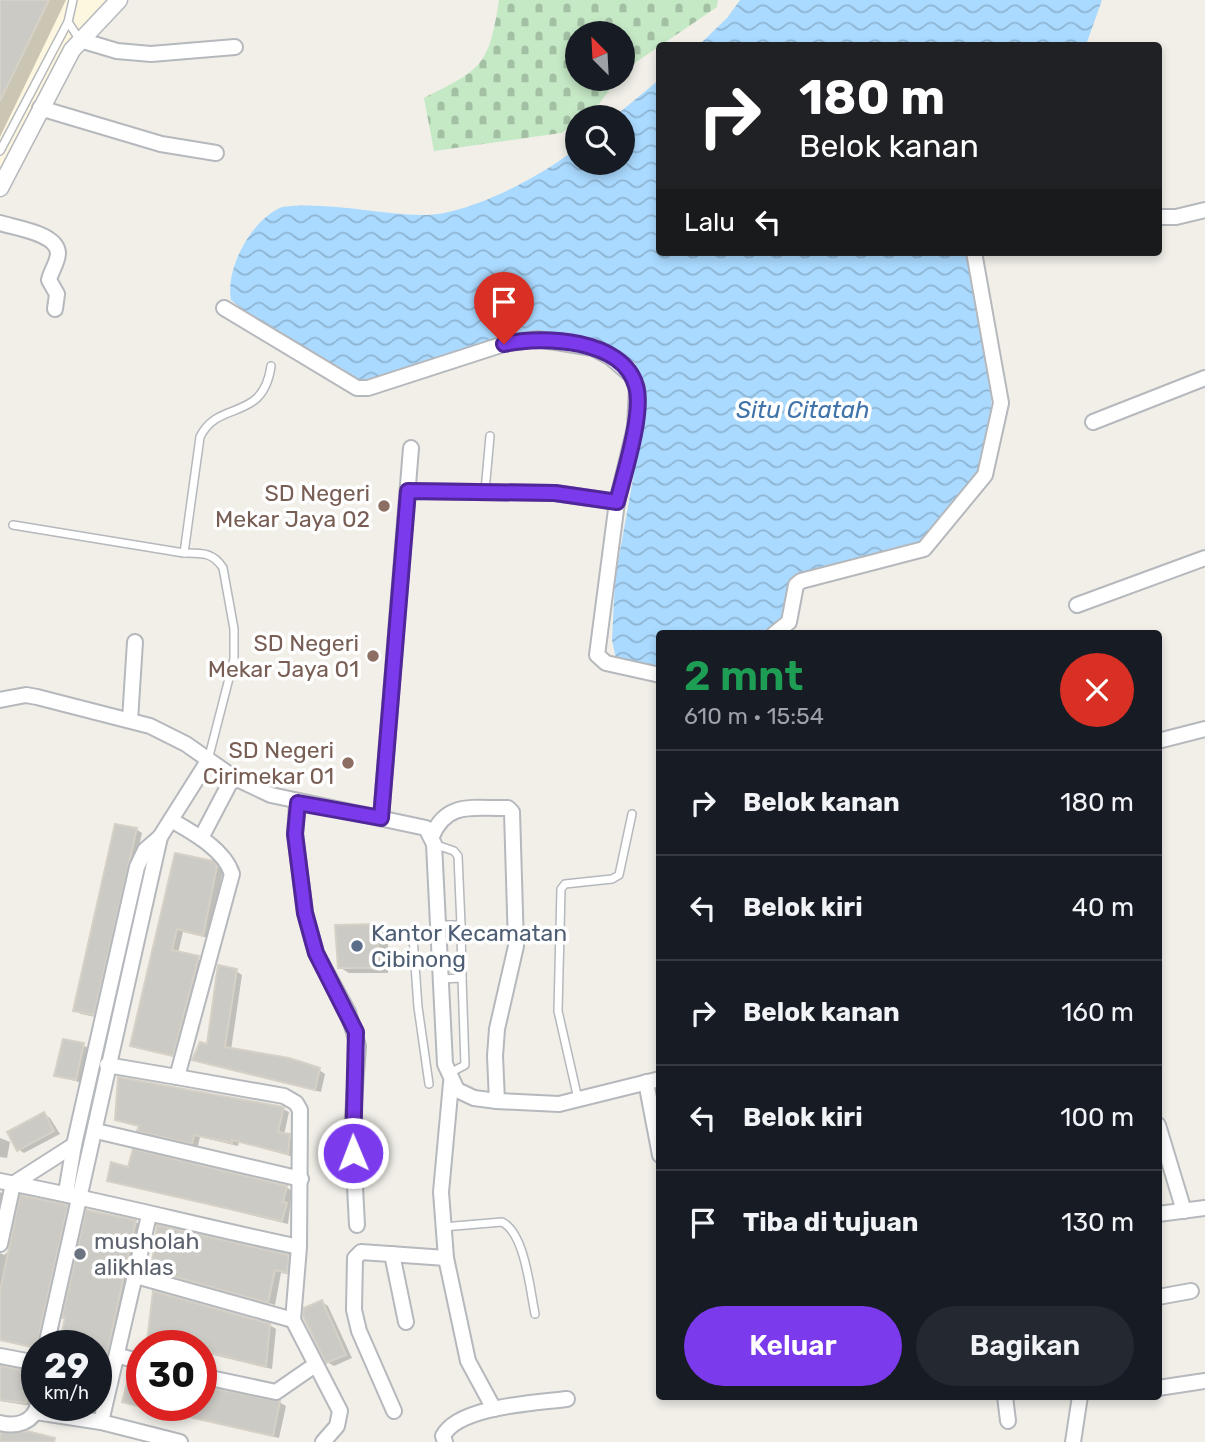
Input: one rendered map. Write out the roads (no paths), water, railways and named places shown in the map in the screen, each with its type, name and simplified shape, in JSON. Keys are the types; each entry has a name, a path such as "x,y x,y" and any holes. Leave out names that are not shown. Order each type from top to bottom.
{"street":[{"path":"0,188 40,108 80,40 119,0"},
{"path":"80,40 117,51 151,54 235,47"},
{"path":"40,108 161,144 216,153"},
{"path":"1162,217 1177,217 1205,210"},
{"path":"0,223 48,239 55,245 58,258 49,280 57,294 55,309"},
{"path":"779,630 789,622 796,584 924,549 990,466 1001,403 975,256"},
{"path":"224,308 357,388 368,388 519,341 571,342 605,354 625,368 637,388 635,427 617,502 597,656 606,663 656,675"},
{"path":"1093,422 1205,378"},
{"path":"381,818 411,448"},
{"path":"408,491 555,493 617,502"},
{"path":"1077,605 1205,558"},
{"path":"130,720 135,642"},
{"path":"0,700 26,695 130,720 160,731 239,780 271,795 298,803 420,826 433,840"},
{"path":"1162,740 1205,729"},
{"path":"69,1175 137,867 145,850 159,837 208,761"},
{"path":"201,838 239,780"},
{"path":"298,803 295,834 305,913 316,953 348,1012 358,1039 352,1129 357,1225"},
{"path":"494,1409 468,1361 442,1227 442,1172 450,1078 433,840 445,815 456,809 508,808 512,812 516,946 497,1029 497,1101"},
{"path":"171,820 201,838 226,862 232,874 177,1077"},
{"path":"49,1330 76,1193 96,1130 107,1065 159,837"},
{"path":"107,1065 284,1096 296,1103 301,1120 301,1178 293,1320 340,1411 337,1426 323,1442"},
{"path":"450,1078 467,1096 497,1101 559,1104 653,1080 656,1113"},
{"path":"96,1130 301,1178"},
{"path":"1162,1138 1184,1211"},
{"path":"7,1183 74,1145"},
{"path":"56,1157 69,1175 76,1193"},
{"path":"7,1183 76,1193 149,1215 299,1247"},
{"path":"0,1244 7,1183"},
{"path":"1162,1214 1205,1208"},
{"path":"101,1422 119,1356 149,1215"},
{"path":"394,1411 363,1344 354,1310 357,1254 446,1258"},
{"path":"392,1254 406,1322"},
{"path":"136,1276 293,1320"},
{"path":"1162,1296 1191,1291"},
{"path":"0,1356 21,1360"},
{"path":"119,1356 126,1358"},
{"path":"217,1379 276,1392 315,1365"},
{"path":"1162,1387 1205,1381"},
{"path":"445,1442 443,1436 447,1427 494,1409 567,1399"},
{"path":"1005,1400 1008,1421"},
{"path":"1073,1442 1082,1400"},
{"path":"0,1423 16,1425 21,1421"},
{"path":"96,1421 180,1442"}],"lane":[{"path":"0,151 68,22 73,0"},
{"path":"68,22 80,40"},
{"path":"184,553 200,437 209,423 259,398 267,387 271,366"},
{"path":"485,491 490,436"},
{"path":"13,525 184,553 207,553 218,559 223,568 234,629 233,659 208,761"},
{"path":"576,1100 558,1011 561,888 565,884 612,879 619,875 632,814"},
{"path":"433,840 458,856 465,1065 450,1078"},
{"path":"429,1084 414,934 461,925"},
{"path":"415,965 440,964"},
{"path":"441,979 462,978"},
{"path":"442,1227 502,1222 507,1225 520,1245 535,1314"}],"water":[{"path":"740,0 1102,0 1087,42 702,42 727,18"},
{"name":"Situ Citatah","path":"656,82 656,256 966,256 992,378 991,417 980,470 924,541 900,551 797,574 784,616 770,628 656,630 656,670 616,659 612,640 615,579 645,412 644,389 635,363 620,352 564,337 362,385 272,332 231,300 232,274 243,246 261,222 282,207 316,206 405,214 440,214 482,202 524,182 565,157 565,175 635,175 635,105 629,105"}],"place":[{"name":"SD Negeri Mekar Jaya 02","path":"384,506"},
{"name":"SD Negeri Mekar Jaya 01","path":"373,656"},
{"name":"SD Negeri Cirimekar 01","path":"348,763"},
{"name":"Kantor Kecamatan Cibinong","path":"357,946"},
{"name":"musholah alikhlas","path":"80,1254"}]}
